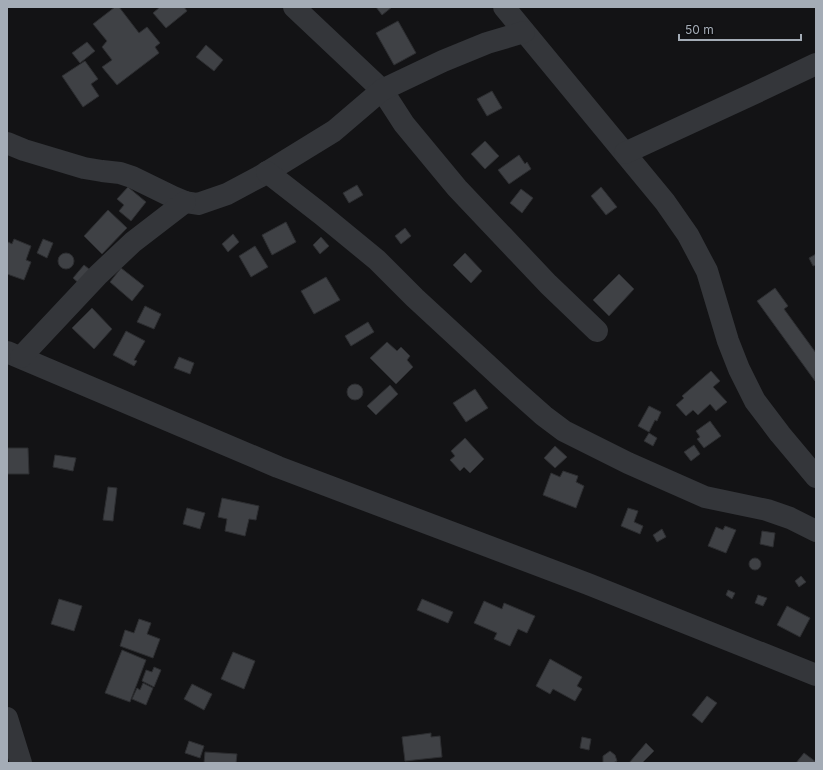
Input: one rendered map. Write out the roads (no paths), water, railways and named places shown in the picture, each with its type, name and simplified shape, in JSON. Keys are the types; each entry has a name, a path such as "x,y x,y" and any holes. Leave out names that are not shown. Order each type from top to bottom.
{"street":[{"path":"294,7 382,90 404,124 457,188 543,280 596,331"},
{"path":"504,7 665,202 688,234 707,271 728,341 736,362 755,401 816,477"},
{"path":"7,144 84,168 120,173 132,177 185,202 198,204 227,194 267,172 334,131 382,90 443,61 487,43 524,32"},
{"path":"625,154 816,64"},
{"path":"267,172 377,260 415,298 508,384 544,416 564,431 646,472 705,497 767,510 790,518 816,531"},
{"path":"185,202 133,242 14,355 278,467 588,584 816,675"},
{"path":"7,718 21,763"}]}
